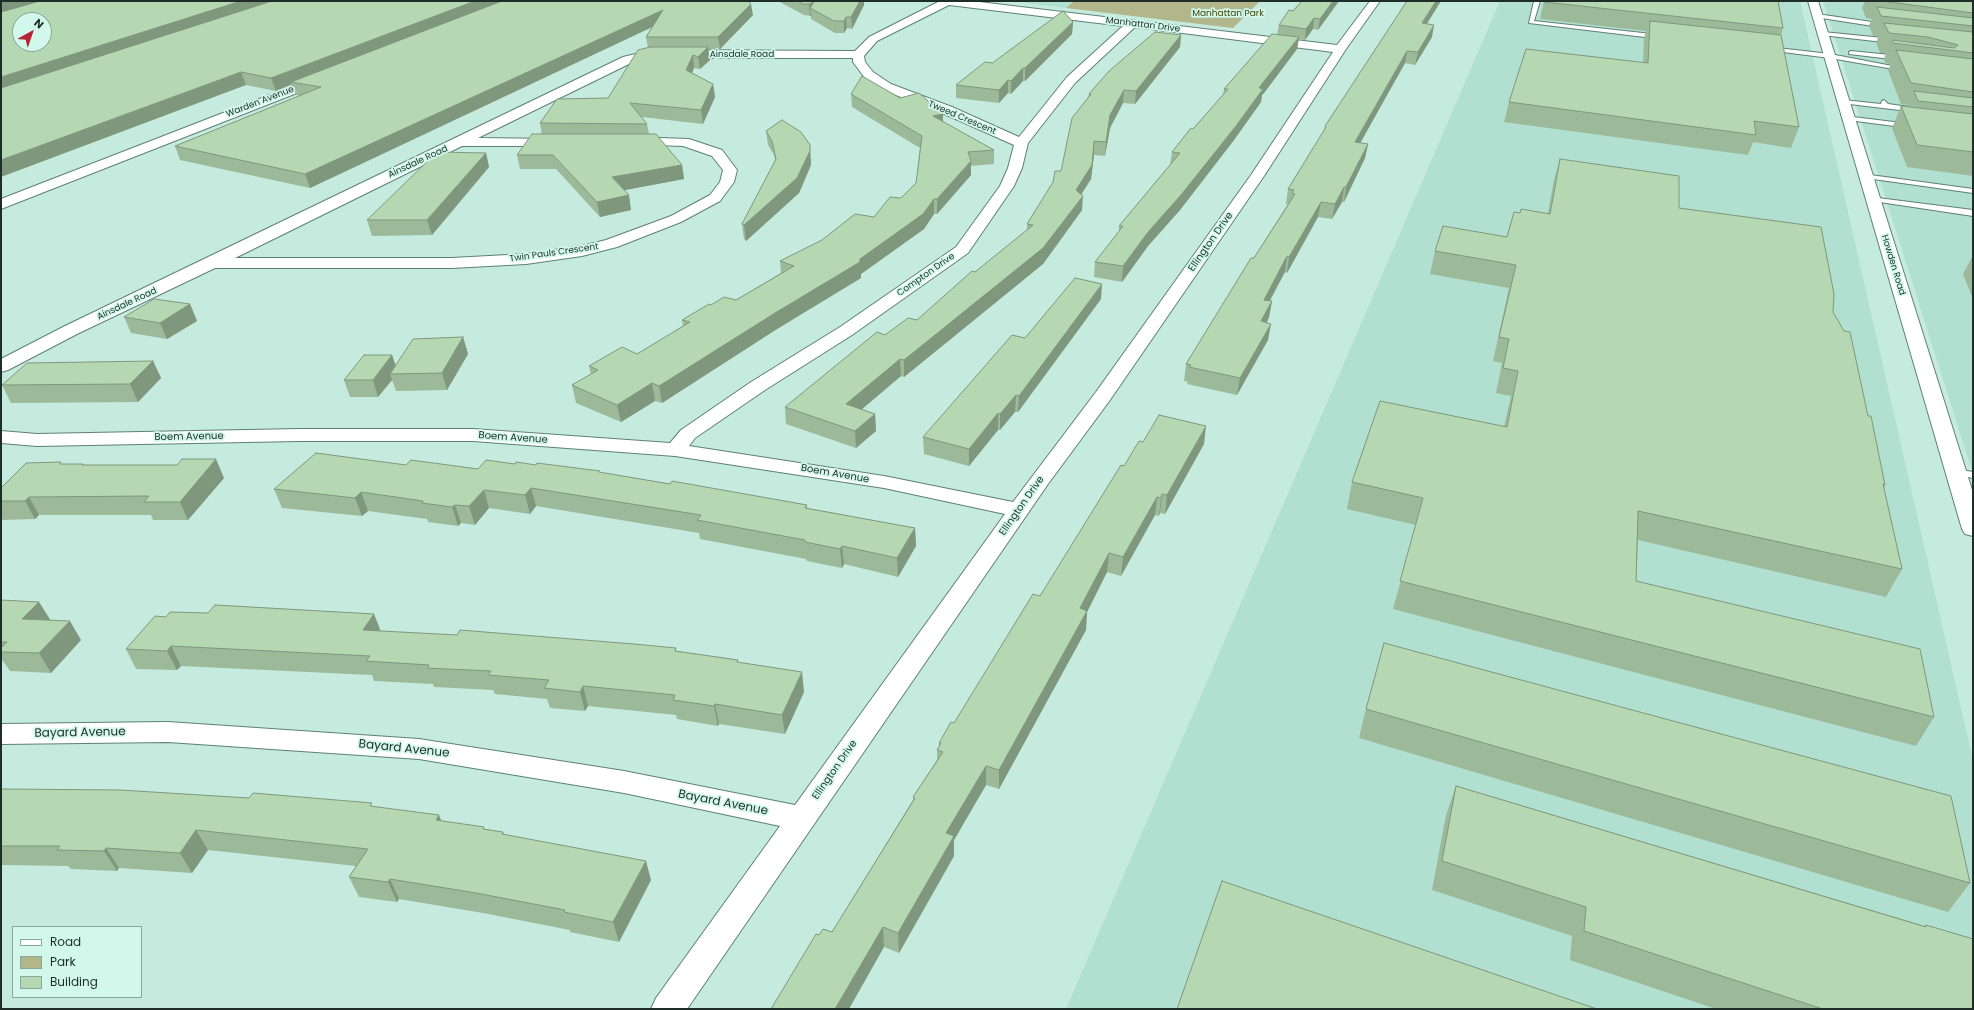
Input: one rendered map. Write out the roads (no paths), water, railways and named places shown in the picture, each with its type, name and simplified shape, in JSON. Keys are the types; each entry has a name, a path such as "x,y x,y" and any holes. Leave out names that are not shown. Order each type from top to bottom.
{"street":[{"name":"Manhattan Drive","path":"946,1 1340,49"},
{"path":"858,55 873,39 937,8 946,1"},
{"name":"Ellington Drive","path":"668,1009 801,818 1103,396 1253,182 1340,49 1375,1"},
{"name":"Howden Road","path":"1815,9 1973,529"},
{"name":"Compton Drive","path":"675,450 688,434 758,386 846,331 962,250 1007,186 1015,168 1021,144 1071,80 1133,23"},
{"name":"Ainsdale Road","path":"1,366 65,333 638,56 656,54 858,55"},
{"name":"Tweed Crescent","path":"858,55 859,62 869,76 887,87 947,110 1021,144"},
{"name":"Warden Avenue","path":"1,204 334,73"},
{"name":"Twin Pauls Crescent","path":"212,263 452,263 526,259 582,251 611,244 676,219 715,198 727,182 730,170 721,156 697,146 668,141 614,142"},
{"path":"459,142 569,143"},
{"name":"Boem Avenue","path":"1,437 37,440 307,435 473,435 675,450 876,481 1020,510"},
{"name":"Bayard Avenue","path":"1,734 168,732 419,749 624,782 735,806 801,818"}],"lane":[{"path":"1537,1 1531,22 1664,37"},
{"path":"1815,9 1867,24 1890,25"},
{"path":"1823,34 1902,42"},
{"path":"1759,48 1911,59"},
{"path":"1829,53 1910,69"},
{"path":"1843,102 1885,104 1921,110"},
{"path":"1848,118 1918,127"},
{"path":"1866,176 1973,191"},
{"path":"1873,199 1973,213"},
{"path":"1956,472 1973,475"}],"park label":[{"name":"Manhattan Park","path":"1228,14"}]}
